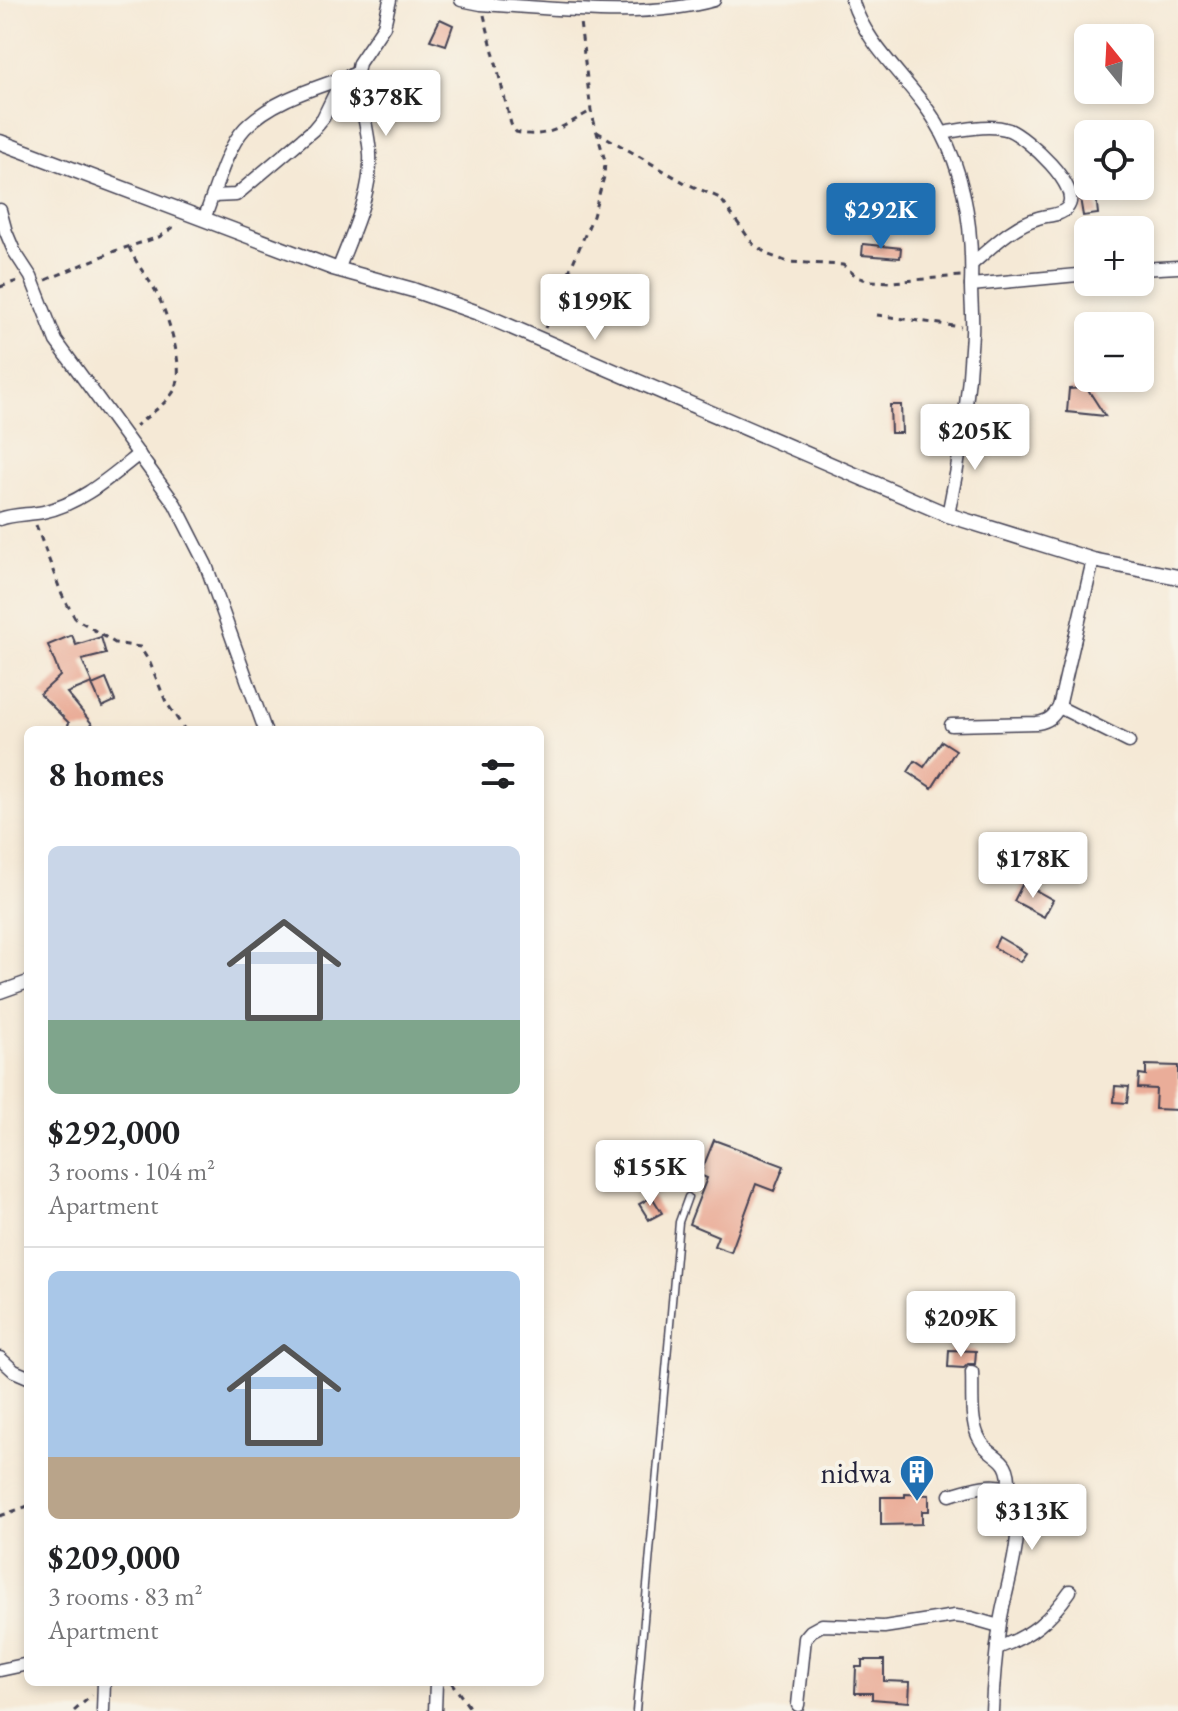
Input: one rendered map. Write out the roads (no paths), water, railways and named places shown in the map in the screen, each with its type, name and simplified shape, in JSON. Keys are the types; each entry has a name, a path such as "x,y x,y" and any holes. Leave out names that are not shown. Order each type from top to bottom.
{"street":[{"path":"338,270 370,177 370,154 357,73 359,63 384,26 390,0"},
{"path":"461,0 481,4 578,9 679,8 714,0"},
{"path":"852,0 862,23 930,112 942,133 965,195 972,274 972,330 965,423 948,515"},
{"path":"197,216 213,196 233,147 245,128 270,109 357,73"},
{"path":"213,196 236,195 313,130 323,118 342,79"},
{"path":"942,133 971,128 1007,130 1024,139 1061,176 1070,201 1067,208 1058,214 1024,223 1004,236 972,274"},
{"path":"0,142 75,173 338,270 413,290 481,314 948,515 1093,560 1178,577"},
{"path":"0,210 14,251 33,281 56,341 175,504 206,565 264,726"},
{"path":"1154,268 1178,267"},
{"path":"972,274 1074,274"},
{"path":"0,519 72,502 139,454"},
{"path":"951,725 1047,721 1059,707 1093,560"},
{"path":"1059,707 1129,742"},
{"path":"0,992 24,983"},
{"path":"0,1358 24,1375"},
{"path":"972,1372 976,1429 986,1448 1000,1456 1007,1465 1009,1488 1015,1497 1017,1516 1016,1543 999,1626 992,1711"},
{"path":"950,1495 978,1486 998,1484 1009,1488"},
{"path":"997,1648 1035,1631 1049,1620 1070,1591"},
{"path":"798,1705 805,1638 822,1625 884,1627 955,1616 999,1626"},
{"path":"0,1670 24,1665"},
{"path":"102,1686 103,1711"},
{"path":"435,1711 436,1686"}],"lane":[{"path":"636,1711 679,1222 688,1197"}],"place":[{"name":"nidwa","path":"917,1503"}]}
